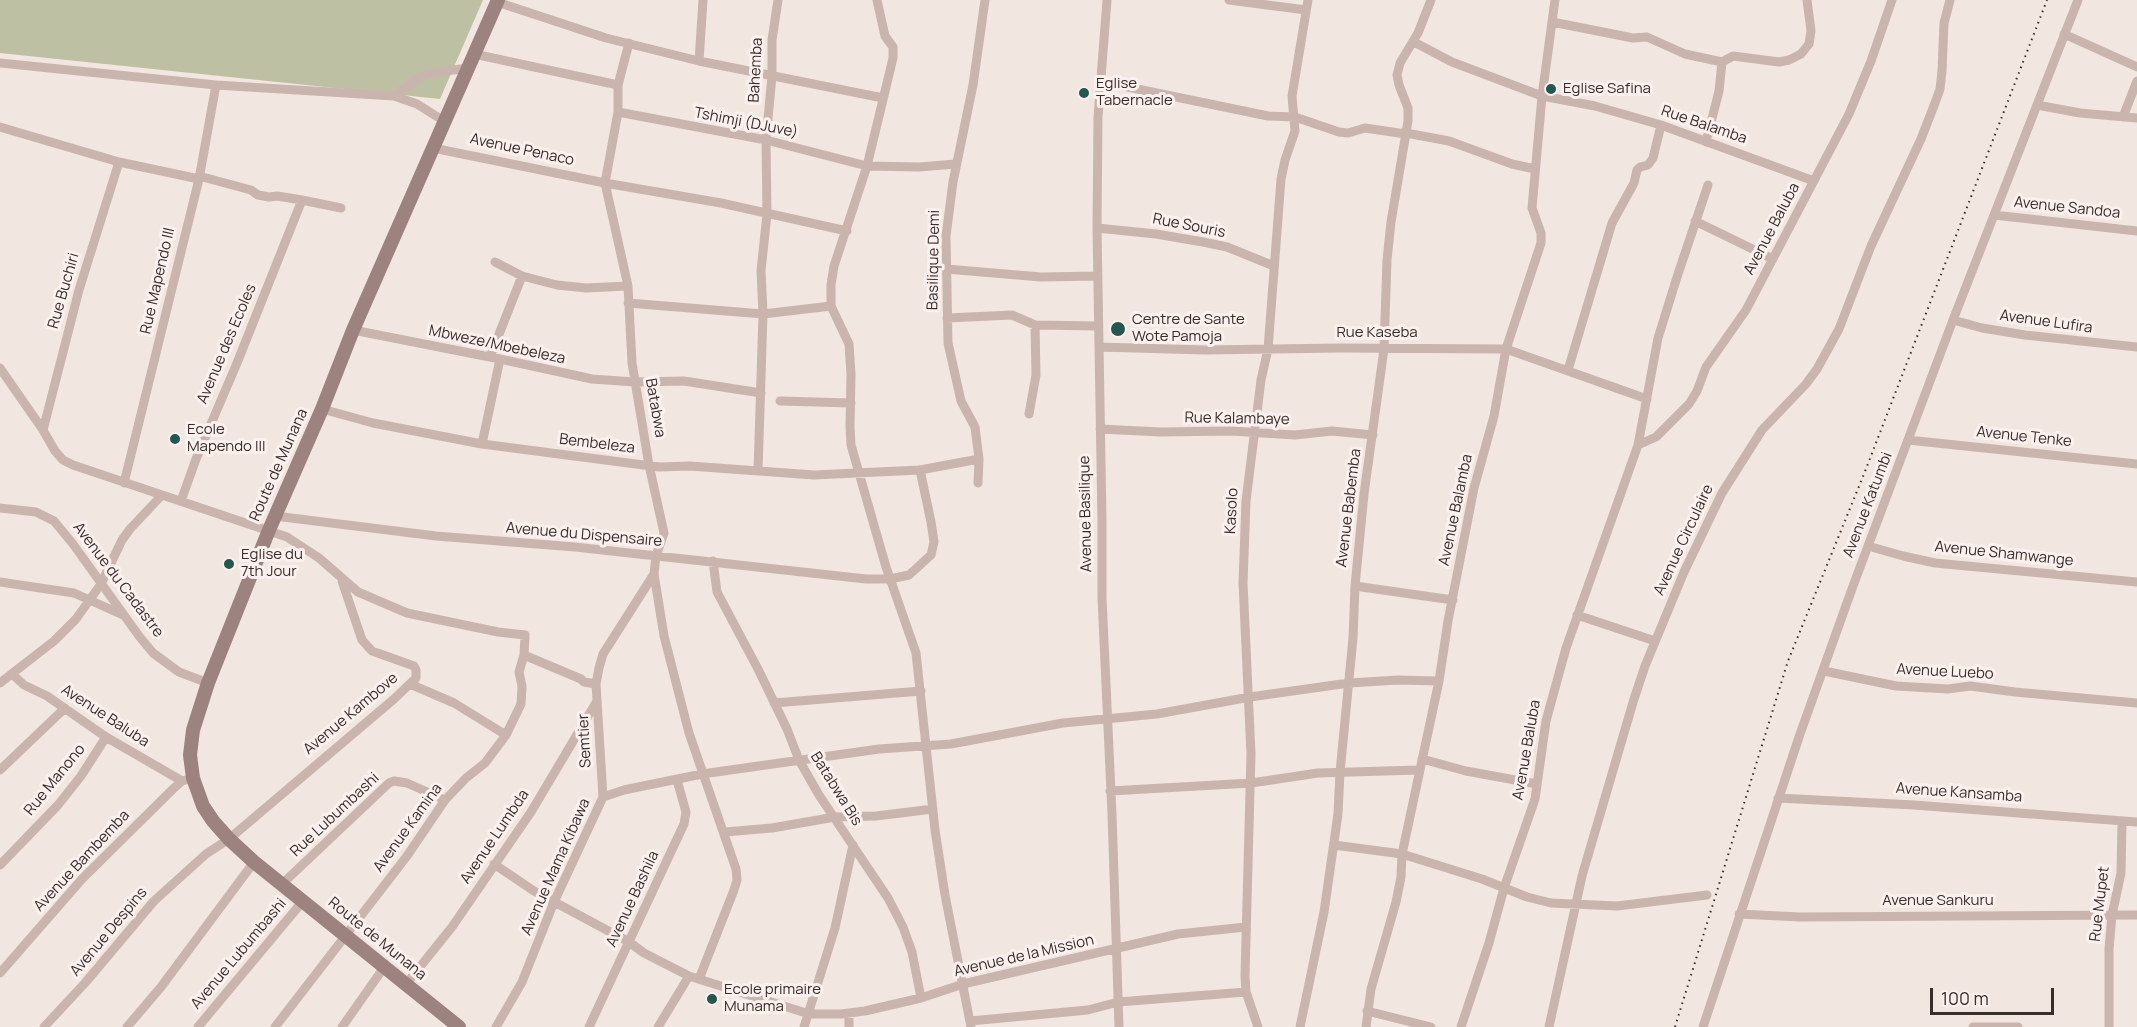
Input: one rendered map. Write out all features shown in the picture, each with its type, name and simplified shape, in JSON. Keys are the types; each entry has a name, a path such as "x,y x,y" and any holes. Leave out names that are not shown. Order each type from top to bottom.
{"main road":[{"name":"Route de Munana","path":"459,1027 254,862 213,821 188,780 193,730 208,682 353,330 498,1"}],"street":[{"path":"699,61 703,0"},
{"name":"Bahemba","path":"758,471 763,314 761,271 767,214 766,140 772,75 772,40 778,0"},
{"path":"877,0 885,36 893,50 867,166 834,266 831,306 849,344 851,445 890,579 916,652 925,747 945,896 970,1024 1088,1010 1118,1002 1246,992"},
{"name":"Basilique Demi","path":"978,483 980,459 975,427 961,401 948,343 946,236 956,164 973,85 985,0"},
{"name":"Avenue Basilique","path":"1107,0 1100,83 1097,228 1098,327 1102,598 1119,1027"},
{"path":"1229,0 1307,5"},
{"name":"Avenue Babemba","path":"1300,1027 1324,912 1334,845 1353,638 1355,586 1384,349 1387,260 1406,134 1408,108 1397,75 1431,0"},
{"name":"Avenue Balamba","path":"1366,1027 1371,989 1396,902 1401,877 1402,854 1439,681 1474,488 1494,416 1506,349 1541,243 1541,233 1532,208 1542,96 1555,0"},
{"path":"1552,22 1633,38 1647,37 1685,54 1722,62 1733,56 1779,62 1801,54 1809,44 1811,31 1807,0"},
{"name":"Avenue Baluba","path":"1638,445 1656,437 1689,404 1697,391 1706,367 1737,324 1814,181 1857,95 1872,61 1892,0"},
{"name":"Avenue Circulaire","path":"1549,1027 1575,904 1634,699 1655,641 1684,572 1722,492 1762,430 1817,369 1839,329 1871,246 1921,139 1940,89 1944,23 1950,0"},
{"name":"Avenue Katumbi","path":"1703,1027 1778,798 1868,546 2078,0"},
{"path":"498,1 577,29 699,61 883,98"},
{"name":"Kasolo","path":"1258,1027 1246,992 1245,927 1251,783 1250,697 1243,583 1246,501 1253,432 1263,364 1268,349 1281,179 1285,160 1296,131 1292,96 1307,5"},
{"path":"2064,34 2137,67"},
{"name":"Rue Balamba","path":"1413,42 1452,62 1542,96 1595,106 1661,125 1814,181"},
{"name":"Batabwa","path":"629,43 618,85 618,112 605,183 628,286 632,363 649,465 664,533 656,556 654,574 664,636 702,774 725,832 737,880 699,979"},
{"path":"474,54 618,85"},
{"path":"1706,142 1719,91 1722,62"},
{"path":"0,63 216,85 394,96 417,104 444,121"},
{"path":"394,96 422,76 468,68"},
{"path":"2122,117 2137,81"},
{"path":"1100,83 1268,116 1295,117 1339,132 1348,133 1365,128 1449,141 1504,161 1535,169"},
{"name":"Rue Mapendo III","path":"124,483 199,177 216,85"},
{"path":"2037,105 2080,113 2137,118"},
{"name":"Tshimji (DJuve)","path":"618,112 766,140 867,166 919,167 956,164"},
{"path":"1568,370 1612,223 1634,183 1637,170 1651,163 1661,125"},
{"path":"0,127 119,162 199,177 251,190 258,195 303,200 341,208"},
{"name":"Avenue Penaco","path":"433,148 605,183 709,200 847,231"},
{"name":"Rue Buchiri","path":"44,430 79,290 119,162"},
{"name":"Avenue Baluba","path":"1461,1027 1489,943 1504,888 1525,831 1537,784 1546,721 1566,648 1638,445 1658,338 1708,185"},
{"name":"Avenue des Ecoles","path":"181,501 196,459 303,200"},
{"name":"Avenue Sandoa","path":"1994,215 2137,231"},
{"path":"1695,222 1773,259"},
{"name":"Rue Souris","path":"1097,228 1203,242 1227,248 1274,266"},
{"path":"495,262 522,276 557,285 586,288 628,286"},
{"path":"946,269 1041,277 1098,276"},
{"path":"482,444 495,358 522,276"},
{"path":"628,303 763,314 831,306"},
{"path":"947,318 1012,315 1035,325 1098,327"},
{"name":"Avenue Lufira","path":"1953,320 2025,335 2137,347"},
{"path":"1029,414 1036,375 1035,325"},
{"name":"Mbweze/Mbebeleza","path":"353,330 592,379 635,382 684,381 761,393"},
{"name":"Rue Kaseba","path":"1099,347 1205,350 1506,349 1647,399"},
{"path":"0,368 63,460 84,470 287,537 308,550 341,579"},
{"path":"780,401 851,403"},
{"name":"Bembeleza","path":"322,409 373,423 482,444 649,465 814,475 920,470 980,459"},
{"name":"Rue Kalambaye","path":"1100,429 1295,435 1332,431 1372,435"},
{"name":"Avenue Tenke","path":"1908,440 2137,464"},
{"path":"890,579 909,575 931,555 934,542 932,522 920,470"},
{"path":"0,683 65,630 91,600 122,540 162,495"},
{"name":"Avenue du Cadastre","path":"0,508 36,512 54,521 74,544 153,653 179,672 208,682"},
{"name":"Avenue du Dispensaire","path":"275,516 436,536 575,547 866,579 890,579"},
{"name":"Avenue Shamwange","path":"1868,546 1935,562 2137,582"},
{"name":"Batabwa Bis","path":"713,561 717,592 749,649 799,760 888,898 903,927 912,952 921,998"},
{"name":"Semtier","path":"603,797 596,684 603,654 654,574"},
{"name":"Avenue Kamina","path":"275,1027 407,856 445,800 466,778 485,763 506,735 521,704 522,686 519,672 524,655 525,635 498,632 407,613 358,592 341,579"},
{"name":"Avenue Kambove","path":"229,839 416,678 414,666 372,651 362,640 341,579"},
{"path":"0,582 66,592 91,600 125,616"},
{"path":"1355,586 1453,600"},
{"path":"1577,615 1655,641"},
{"path":"524,655 584,682 596,684"},
{"name":"Avenue Luebo","path":"1824,671 1896,686 1948,689 1970,686 2046,695 2136,700"},
{"name":"Avenue Baluba","path":"12,674 24,685 47,696 106,737 188,780"},
{"name":"Avenue Mama Kibawa","path":"496,1027 522,982 554,902 603,797 624,790 702,774 879,749 925,747 1044,726 1157,714 1250,697 1348,683 1398,680 1439,681"},
{"path":"410,684 454,703 506,735"},
{"path":"774,703 921,691"},
{"name":"Avenue Lumbda","path":"407,983 452,927 548,785 597,701"},
{"path":"0,770 65,708"},
{"name":"Rue Manono","path":"0,865 58,805 81,776 106,737"},
{"path":"1422,759 1466,771 1537,784"},
{"path":"1110,792 1251,783 1318,773 1419,770"},
{"name":"Avenue Bambemba","path":"0,973 82,879 188,780"},
{"name":"Avenue Bashila","path":"589,1027 684,824 686,812 677,780"},
{"name":"Rue Lubumbashi","path":"282,884 394,781 407,783 445,800"},
{"name":"Avenue Kansamba","path":"1778,798 1914,805 2137,822"},
{"path":"725,832 772,828 835,817 876,816 933,809"},
{"name":"Rue Mupet","path":"2109,1027 2109,950 2112,915 2121,873 2122,822"},
{"name":"Avenue Despins","path":"44,1027 85,983 154,901 206,854 229,839"},
{"path":"804,1027 835,928 854,845"},
{"path":"1334,845 1402,854 1551,903 1635,905 1707,895"},
{"path":"127,1027 161,987 254,862"},
{"path":"494,864 554,902 629,942 644,953 699,979"},
{"name":"Avenue Lubumbashi","path":"198,1027 303,901"},
{"name":"Avenue Sankuru","path":"1739,914 1800,917 2137,915"},
{"name":"Avenue de la Mission","path":"699,979 809,1014 849,1013 921,998 963,984 1178,934 1245,927"},
{"path":"342,1027 385,966"},
{"path":"658,1027 689,976"},
{"path":"1367,1011 1431,1027"},
{"path":"849,1013 849,1027"},
{"path":"1973,1027 2018,1027"}],"green space":[{"path":"0,0 483,0 440,99 0,53"}],"railway":[{"path":"1675,1027 1788,661 1864,474 2047,0"}],"place":[{"name":"Eglise Safina","path":"1551,89"},
{"name":"Eglise Tabernacle","path":"1084,93"},
{"name":"Centre de Sante Wote Pamoja","path":"1118,329"},
{"name":"Ecole Mapendo III","path":"175,439"},
{"name":"Eglise du 7th Jour","path":"229,564"},
{"name":"Ecole primaire Munama","path":"712,999"}]}
